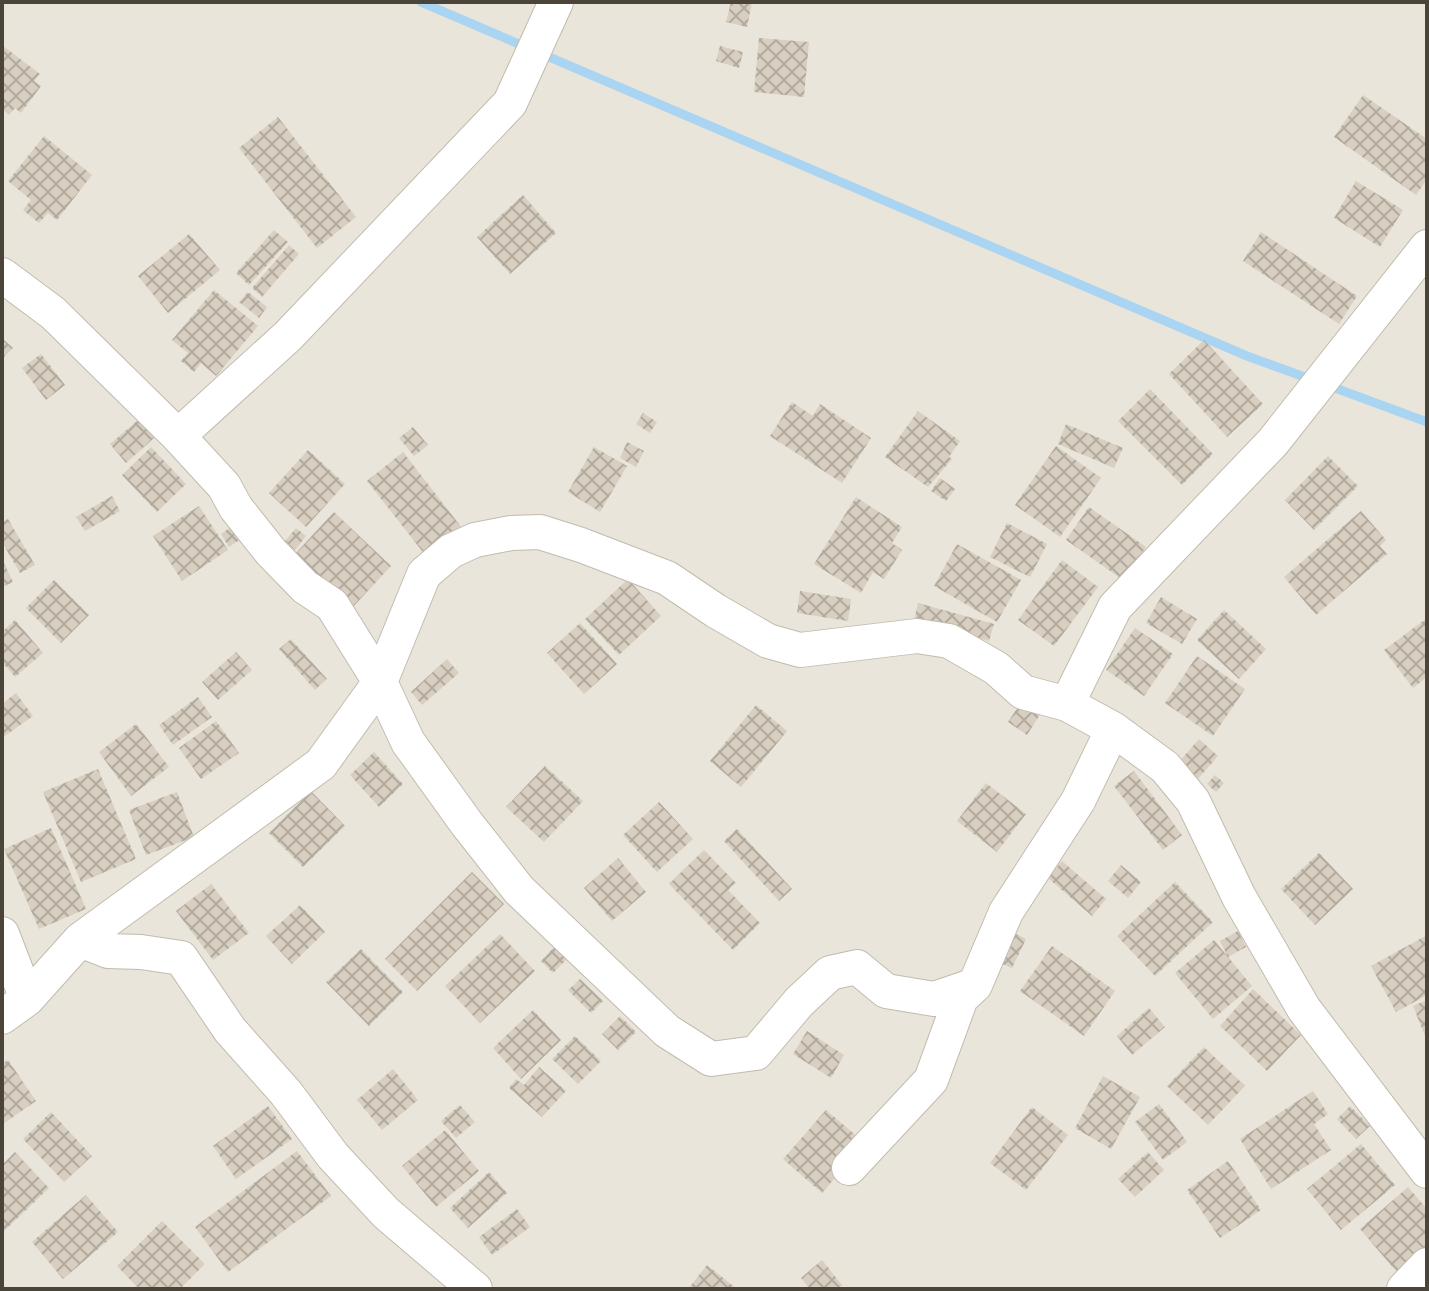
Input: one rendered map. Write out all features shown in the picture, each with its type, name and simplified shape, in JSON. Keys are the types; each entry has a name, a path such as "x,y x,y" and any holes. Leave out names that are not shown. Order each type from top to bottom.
{"street":[{"path":"178,436 288,336 510,103 556,2"},
{"path":"1067,704 1115,607 1273,442 1427,247"},
{"path":"2,275 53,313 178,436 224,486 236,508 271,552 305,587 332,605 380,682 408,742 467,824 519,890 667,1031 711,1059 756,1053 799,1002 830,973 857,967 886,991 934,999 975,985"},
{"path":"15,1008 80,940 321,764 380,682 424,574 451,551 475,540 511,533 540,532 667,578 768,641 800,650 917,636 949,641 996,668 1023,692 1067,704 1113,729 1165,767 1193,801 1239,897 1304,1009 1413,1130 1427,1171"},
{"path":"849,1168 931,1080 961,998 975,985 1006,912 1078,801 1113,729"},
{"path":"2,934 15,1008"},
{"path":"80,940 108,951 181,958 230,1030 286,1093 333,1156 386,1213 475,1289"},
{"path":"1404,1289 1427,1265"}],"shaded area":[{"path":"2,2 1427,2 1427,1289 2,1289"}],"building":[{"path":"731,2 752,2 747,27 726,22"},
{"path":"759,38 809,42 804,97 754,92"},
{"path":"2,45 40,74 34,81 41,86 21,113 15,108 9,115 2,109"},
{"path":"720,46 743,52 739,68 716,61"},
{"path":"1363,95 1427,139 1427,179 1416,195 1334,137"},
{"path":"278,117 356,217 317,248 239,148"},
{"path":"44,136 92,175 57,220 48,213 39,223 23,210 31,200 8,181"},
{"path":"1356,181 1403,210 1380,247 1334,218"},
{"path":"523,195 556,233 510,274 477,237"},
{"path":"274,230 288,242 249,285 236,273"},
{"path":"1261,232 1357,296 1339,324 1243,261"},
{"path":"189,234 220,270 168,313 138,276"},
{"path":"289,245 299,254 262,297 252,288"},
{"path":"214,290 258,326 216,376 201,363 194,372 181,361 188,353 172,340"},
{"path":"248,292 267,307 259,318 239,302"},
{"path":"2,338 13,348 2,359"},
{"path":"1204,340 1263,404 1227,437 1169,374"},
{"path":"41,354 65,385 46,400 22,368"},
{"path":"1150,389 1213,454 1182,485 1118,421"},
{"path":"792,402 813,416 820,404 871,438 842,483 770,436"},
{"path":"918,411 960,441 949,457 952,459 928,487 885,457"},
{"path":"643,413 657,422 650,433 636,424"},
{"path":"138,420 154,438 126,463 110,444"},
{"path":"1066,424 1123,448 1114,468 1058,444"},
{"path":"413,427 428,445 414,456 399,438"},
{"path":"627,442 644,451 636,467 620,458"},
{"path":"1056,446 1101,478 1060,537 1015,505"},
{"path":"151,447 186,484 157,512 122,475"},
{"path":"594,447 627,466 600,512 568,492"},
{"path":"308,450 345,484 306,527 269,493"},
{"path":"403,452 462,528 426,556 367,481"},
{"path":"1328,456 1358,486 1314,530 1285,500"},
{"path":"940,478 955,489 946,501 931,491"},
{"path":"112,496 120,511 85,531 76,517"},
{"path":"856,497 902,527 892,543 902,550 884,579 873,572 861,593 814,564"},
{"path":"199,506 228,550 182,581 153,536"},
{"path":"1089,507 1146,547 1123,580 1066,540"},
{"path":"1361,511 1386,540 1380,546 1387,554 1316,615 1284,577"},
{"path":"334,512 391,566 352,608 295,554"},
{"path":"8,519 35,565 20,573 2,542 2,522"},
{"path":"238,522 247,535 229,547 221,534"},
{"path":"1007,523 1047,544 1030,577 990,557"},
{"path":"296,528 306,536 295,550 285,541"},
{"path":"957,544 1021,580 997,622 934,586"},
{"path":"2,559 13,582 2,587"},
{"path":"1062,560 1098,587 1054,646 1018,620"},
{"path":"628,579 661,616 619,655 585,619"},
{"path":"54,580 89,615 61,643 26,608"},
{"path":"800,591 851,599 848,621 797,613"},
{"path":"1161,597 1197,619 1182,644 1146,623"},
{"path":"918,603 994,624 989,641 914,620"},
{"path":"1224,610 1266,649 1239,679 1197,640"},
{"path":"1427,618 1427,677 1413,688 1384,650"},
{"path":"15,620 43,653 15,677 2,662 2,632"},
{"path":"580,623 617,664 584,694 547,653"},
{"path":"1135,628 1173,654 1144,696 1106,670"},
{"path":"291,639 327,679 315,690 279,649"},
{"path":"236,652 252,670 218,700 202,682"},
{"path":"1197,656 1245,689 1213,736 1165,703"},
{"path":"447,659 459,673 422,705 411,692"},
{"path":"16,693 33,716 2,738 2,704"},
{"path":"198,697 212,717 173,745 159,725"},
{"path":"1022,701 1041,713 1027,735 1008,722"},
{"path":"756,705 787,731 741,787 710,761"},
{"path":"216,721 239,753 201,779 179,748"},
{"path":"136,724 169,767 131,796 99,752"},
{"path":"1199,739 1218,756 1197,780 1178,763"},
{"path":"374,752 403,784 379,807 350,775"},
{"path":"545,766 583,801 544,842 506,807"},
{"path":"98,769 136,859 81,882 43,792"},
{"path":"1134,771 1182,835 1163,850 1114,786"},
{"path":"1215,775 1224,783 1216,792 1207,784"},
{"path":"986,783 1026,814 997,852 957,821"},
{"path":"311,791 345,826 303,867 269,833"},
{"path":"177,792 194,837 146,855 129,810"},
{"path":"659,802 693,839 657,872 623,835"},
{"path":"51,828 86,909 39,929 4,849"},
{"path":"737,829 792,889 779,901 724,841"},
{"path":"704,850 736,883 728,890 760,923 733,950 669,884"},
{"path":"1319,853 1353,889 1315,925 1281,889"},
{"path":"618,858 646,892 612,921 584,888"},
{"path":"1062,861 1106,899 1092,916 1048,878"},
{"path":"1121,865 1141,882 1128,898 1108,881"},
{"path":"472,872 504,904 417,991 385,959"},
{"path":"1175,882 1213,922 1155,976 1117,936"},
{"path":"211,884 249,933 213,960 176,911"},
{"path":"300,905 325,932 292,964 266,936"},
{"path":"1238,931 1246,947 1228,957 1220,941"},
{"path":"1014,933 1026,939 1012,968 1000,963"},
{"path":"500,934 535,971 480,1023 445,986"},
{"path":"1427,935 1427,995 1396,1012 1371,966"},
{"path":"1214,940 1252,986 1213,1019 1175,973"},
{"path":"558,943 570,956 553,973 541,961"},
{"path":"1052,946 1115,991 1084,1036 1020,991"},
{"path":"361,949 403,992 369,1026 326,982"},
{"path":"580,979 603,1001 591,1013 568,990"},
{"path":"1253,989 1301,1035 1267,1071 1220,1026"},
{"path":"1427,1000 1427,1041 1413,1006"},
{"path":"1149,1008 1165,1027 1132,1055 1117,1036"},
{"path":"533,1010 561,1040 521,1079 493,1048"},
{"path":"620,1016 636,1032 618,1050 602,1034"},
{"path":"807,1031 844,1055 831,1078 793,1054"},
{"path":"575,1036 601,1061 578,1084 552,1059"},
{"path":"1204,1047 1245,1086 1208,1125 1167,1086"},
{"path":"8,1060 36,1101 3,1124 2,1064"},
{"path":"539,1067 566,1091 542,1117 509,1088 516,1079 524,1085"},
{"path":"393,1069 418,1100 382,1130 357,1100"},
{"path":"1103,1076 1140,1097 1111,1149 1075,1128"},
{"path":"1313,1091 1328,1114 1314,1124 1331,1150 1271,1189 1240,1139"},
{"path":"1159,1104 1187,1142 1163,1160 1135,1122"},
{"path":"460,1105 475,1122 456,1138 441,1121"},
{"path":"268,1106 292,1139 236,1179 213,1146"},
{"path":"1350,1106 1370,1126 1356,1139 1337,1119"},
{"path":"1032,1107 1068,1135 1026,1190 990,1163"},
{"path":"826,1110 865,1143 822,1193 783,1159"},
{"path":"51,1112 92,1156 64,1182 23,1139"},
{"path":"445,1130 479,1171 436,1207 402,1166"},
{"path":"1361,1144 1395,1185 1341,1230 1307,1189"},
{"path":"297,1151 331,1196 228,1272 195,1227"},
{"path":"15,1152 49,1188 2,1233 2,1165"},
{"path":"1148,1152 1164,1170 1135,1197 1118,1179"},
{"path":"1228,1161 1261,1210 1220,1238 1187,1190"},
{"path":"489,1172 507,1193 468,1228 450,1208"},
{"path":"1408,1187 1427,1209 1427,1256 1402,1278 1360,1229"},
{"path":"86,1195 118,1232 63,1279 32,1242"},
{"path":"517,1209 530,1227 492,1255 479,1237"},
{"path":"162,1221 205,1264 180,1289 139,1289 117,1266"},
{"path":"822,1260 842,1285 837,1289 810,1289 801,1278"},
{"path":"707,1265 737,1289 688,1289"}],"waterway":[{"path":"421,2 1247,356 1313,380"},
{"path":"1327,385 1427,422"}]}
